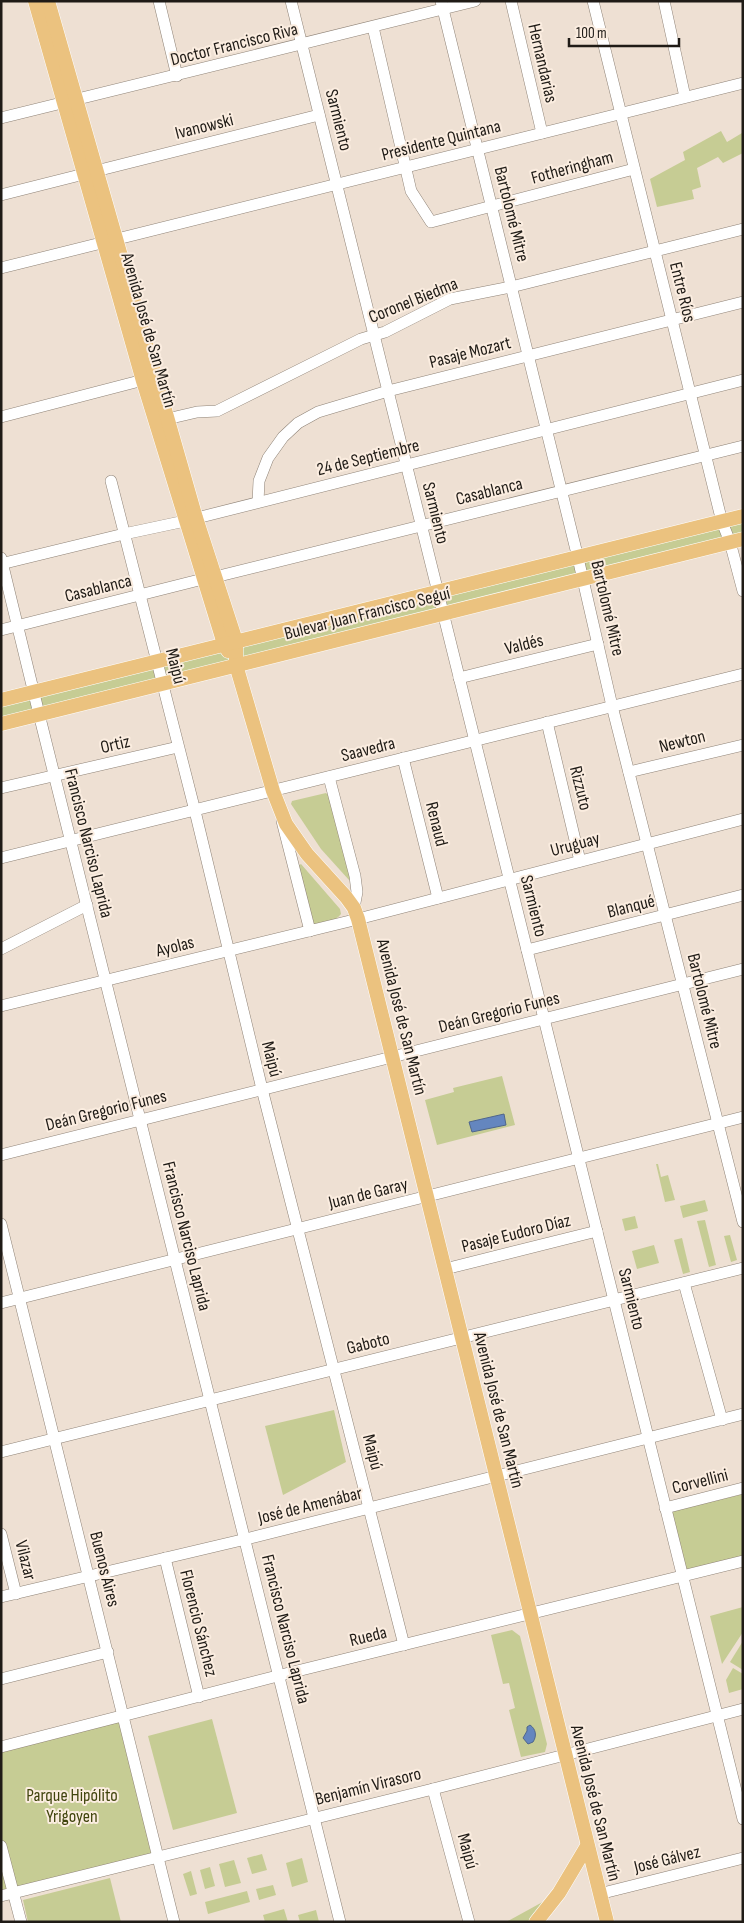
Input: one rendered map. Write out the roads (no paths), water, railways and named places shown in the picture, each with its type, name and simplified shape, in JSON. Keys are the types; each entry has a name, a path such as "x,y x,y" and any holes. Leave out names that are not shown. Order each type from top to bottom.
{"main road":[{"name":"Avenida José de San Martín","path":"36,1 70,103 149,379 279,810 295,839 356,913 607,1922"},
{"name":"Avenida José de San Martín","path":"48,1 70,103"},
{"name":"Avenida José de San Martín","path":"149,379 167,419 191,520"},
{"name":"Bulevar Juan Francisco Seguí","path":"1,700 743,516"},
{"name":"Bulevar Juan Francisco Seguí","path":"1,724 737,540"},
{"path":"536,1922 559,1893 587,1846"}],"street":[{"path":"158,1 177,76"},
{"name":"Sarmiento","path":"291,1 743,1819"},
{"name":"Doctor Francisco Riva","path":"1,118 70,103 373,27 442,5 475,1"},
{"name":"Hernandarias","path":"511,1 542,133"},
{"name":"Entre Ríos","path":"593,1 722,522 737,540 743,591"},
{"path":"664,1 685,97"},
{"name":"Bartolomé Mitre","path":"442,5 562,491 612,706 718,1123 739,1194 743,1222"},
{"path":"373,27 406,167"},
{"name":"Presidente Quintana","path":"1,268 743,83"},
{"name":"Ivanowski","path":"1,195 320,115"},
{"name":"Fotheringham","path":"406,167 411,190 431,222 634,169"},
{"name":"Coronel Biedma","path":"167,419 190,413 216,411 361,339 384,332 450,299 511,287 743,229"},
{"name":"Pasaje Mozart","path":"258,502 259,480 268,458 283,437 298,423 318,412 388,391 743,302"},
{"path":"1,417 149,379"},
{"name":"24 de Septiembre","path":"2,562 191,520 743,380"},
{"name":"Casablanca","path":"1,630 743,446"},
{"name":"Maipú","path":"111,481 262,1090 404,1645"},
{"name":"Francisco Narciso Laprida","path":"2,562 340,1922"},
{"name":"Valdés","path":"459,678 598,644"},
{"name":"Saavedra","path":"1,858 743,674"},
{"name":"Rizzuto","path":"547,722 580,861"},
{"name":"Newton","path":"629,772 743,745"},
{"name":"Ortiz","path":"1,788 178,747"},
{"name":"Renaud","path":"403,758 438,898"},
{"name":"Avenida José de San Martín","path":"329,777 355,876 357,892 356,913"},
{"name":"Avenida José de San Martín","path":"279,810 310,931"},
{"name":"Uruguay","path":"356,913 438,898 647,843 743,820"},
{"name":"Blanqué","path":"527,950 743,895"},
{"path":"1,949 87,905"},
{"name":"Ayolas","path":"1,1006 310,931 356,913"},
{"name":"Deán Gregorio Funes","path":"1,1155 743,969"},
{"name":"Juan de Garay","path":"1,1303 743,1117"},
{"name":"Buenos Aires","path":"1,1224 174,1922"},
{"name":"Pasaje Eudoro Díaz","path":"445,1269 597,1231"},
{"name":"Gaboto","path":"1,1452 743,1268"},
{"path":"684,1283 722,1420"},
{"name":"José de Amenábar","path":"1,1598 246,1539 743,1414"},
{"name":"Corvellini","path":"666,1508 743,1488"},
{"name":"Vilazar","path":"1,1534 16,1594"},
{"name":"Florencio Sánchez","path":"165,1558 199,1697"},
{"name":"Rueda","path":"1,1747 743,1561"},
{"path":"1,1679 108,1652"},
{"name":"Benjamín Virasoro","path":"1,1896 743,1709"},
{"name":"Maipú","path":"433,1788 469,1922"},
{"path":"1,1846 21,1922"},
{"name":"José Gálvez","path":"600,1894 743,1858"}],"water":[{"path":"504,1114 506,1125 472,1132 469,1122"},
{"path":"530,1725 534,1728 535,1735 533,1742 528,1744 523,1738 527,1727"}],"park label":[{"name":"Parque Hipólito Yrigoyen","path":"72,1805"}]}
